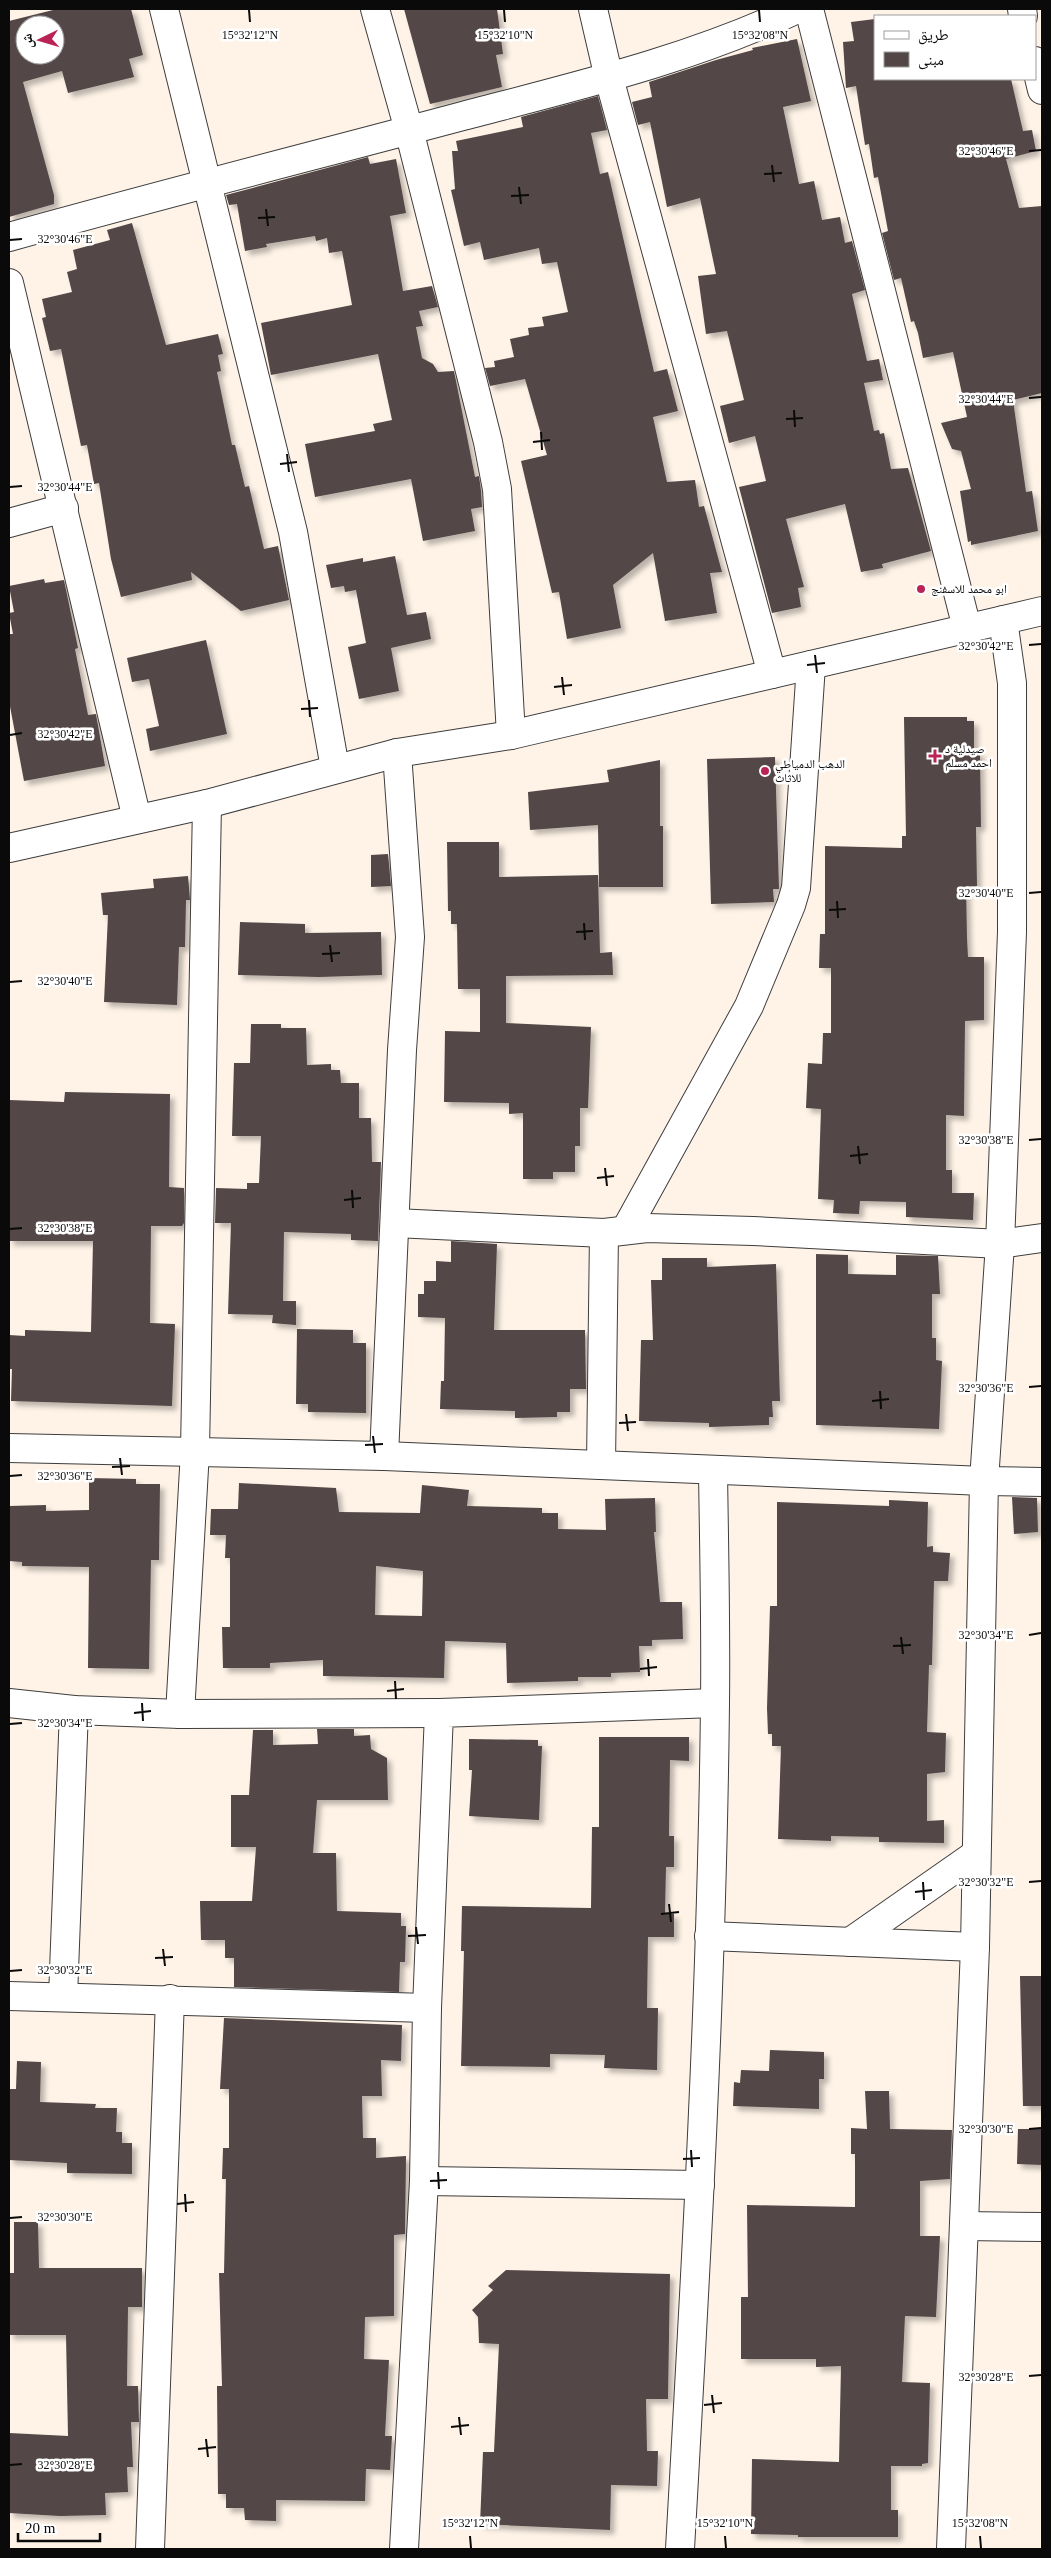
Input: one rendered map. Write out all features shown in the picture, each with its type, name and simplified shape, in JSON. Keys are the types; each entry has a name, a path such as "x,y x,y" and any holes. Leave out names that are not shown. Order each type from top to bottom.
{"street":[{"path":"164,9 208,181 293,532 334,768"},
{"path":"375,9 409,130 488,442 498,489 511,735"},
{"path":"593,9 609,78 772,674"},
{"path":"9,237 208,181 609,78 765,24 797,9"},
{"path":"809,9 967,628"},
{"path":"1036,65 1042,90"},
{"path":"9,283 138,819"},
{"path":"9,523 64,508"},
{"path":"9,848 207,804 334,768 397,753 511,735 1042,611"},
{"path":"951,2549 975,1947 984,1481 1000,1244 1012,932 1012,683 1003,620"},
{"path":"601,1465 615,1231 749,1006 791,905 796,888 811,665"},
{"path":"384,1456 402,1050 410,938 397,753"},
{"path":"180,1714 196,1451 207,804"},
{"path":"395,1223 615,1231 753,1231 1000,1244 1042,1238"},
{"path":"9,1448 384,1456 1042,1482"},
{"path":"680,2549 700,2186 708,1936 715,1703 713,1470"},
{"path":"9,1703 74,1710 180,1714 439,1713 715,1703"},
{"path":"63,1997 74,1710"},
{"path":"404,2549 424,2181 426,2008 439,1713"},
{"path":"850,1942 976,1854"},
{"path":"708,1936 975,1947"},
{"path":"9,1996 170,1999 426,2008"},
{"path":"150,2549 170,1999"},
{"path":"424,2181 700,2186"},
{"path":"965,2226 1042,2227"}],"building":[{"path":"57,9 131,9 143,55 129,59 134,77 68,93 62,71 23,82 54,195 54,204 9,217 9,21 15,20 15,65 65,65 65,15 33,15"},
{"path":"404,9 497,9 503,54 496,55 502,87 430,104"},
{"path":"874,19 874,80 1011,80 1023,131 1032,130 1036,151 1006,159 1019,208 1042,206 1042,393 1013,400 1026,492 1032,491 1038,531 971,545 971,541 968,542 960,491 971,489 961,451 952,449 941,423 967,417 953,352 923,358 914,321 911,322 901,278 894,280 882,233 888,231 878,177 874,178 869,144 865,145 856,86 846,88 843,42 854,41 851,22"},
{"path":"797,39 811,101 783,107 799,184 814,181 822,220 840,217 845,243 852,241 865,290 852,294 867,361 879,359 883,380 864,383 874,431 879,430 880,434 884,433 891,469 908,468 931,551 882,564 883,568 861,572 845,504 786,519 804,587 798,588 801,607 772,613 739,487 766,481 755,436 729,443 720,406 744,400 727,331 706,334 698,276 716,274 700,198 667,207 650,122 638,125 632,102 652,97 649,82 753,50 752,48"},
{"path":"598,96 607,130 591,133 600,174 608,172 654,372 667,369 678,411 653,417 667,482 695,480 699,507 704,506 722,572 710,573 717,613 665,621 653,553 613,585 621,628 567,639 559,592 552,593 521,461 547,455 525,379 490,386 485,368 495,367 494,361 514,357 510,339 529,335 528,328 544,326 542,317 568,312 557,262 542,264 539,248 484,260 480,242 464,246 451,190 455,189 452,151 458,151 456,141 523,127 521,117"},
{"path":"368,157 370,164 396,159 406,213 390,216 403,291 432,286 438,307 419,311 423,326 416,327 422,358 433,364 438,372 454,371 475,477 479,476 481,491 482,507 471,509 475,531 423,541 411,479 315,497 305,444 375,431 373,424 392,420 378,354 271,375 261,323 352,305 342,251 329,253 327,238 316,241 315,236 266,244 267,247 245,251 237,204 229,205 226,195"},
{"path":"132,223 166,345 218,334 223,354 218,355 221,371 217,372 232,445 235,445 245,487 249,486 264,549 278,546 289,600 241,611 191,572 192,580 121,597 111,559 99,483 94,484 87,445 81,446 61,349 50,351 42,318 46,317 42,299 72,292 67,272 77,269 73,250 110,240 107,230"},
{"path":"395,556 407,615 426,612 431,639 391,648 399,691 359,699 348,647 366,643 356,590 345,592 344,586 331,588 326,565 363,558 363,562"},
{"path":"44,579 45,583 64,580 78,648 75,649 88,715 96,714 105,766 24,781 9,701 9,634 13,634 9,613 14,612 9,586"},
{"path":"206,640 227,734 150,751 146,729 159,726 149,679 132,682 127,658"},
{"path":"904,717 967,717 967,721 974,721 974,752 980,752 981,827 976,827 977,886 966,886 968,957 984,957 984,1020 965,1021 964,1116 946,1115 946,1170 952,1170 952,1193 974,1193 973,1220 906,1217 906,1202 860,1201 859,1214 833,1213 834,1200 818,1199 821,1109 806,1108 808,1063 822,1064 823,1033 831,1033 831,968 819,968 820,934 825,934 825,846 902,848 902,836 906,836"},
{"path":"775,757 779,889 773,889 774,902 711,904 707,759"},
{"path":"660,760 660,826 663,826 663,887 599,887 598,825 530,830 528,792 609,782 607,770"},
{"path":"447,842 499,842 499,877 598,875 600,953 612,952 613,975 506,976 506,1023 591,1027 588,1108 580,1108 580,1146 575,1146 575,1172 553,1172 553,1179 523,1179 523,1113 509,1114 509,1103 444,1102 445,1031 480,1032 480,989 458,989 457,924 451,924 451,911 448,911"},
{"path":"388,854 391,886 371,887 371,855"},
{"path":"188,876 190,900 186,900 185,947 179,947 177,1005 104,1002 108,915 103,915 101,893 154,888 153,879"},
{"path":"240,922 305,924 305,933 381,932 382,975 319,977 238,975"},
{"path":"251,1024 281,1024 281,1028 306,1028 307,1065 331,1064 331,1070 340,1070 341,1083 359,1083 359,1118 371,1118 372,1162 381,1162 378,1241 351,1240 351,1234 284,1232 283,1301 296,1301 296,1325 272,1323 273,1315 228,1314 231,1223 215,1223 216,1188 247,1189 247,1183 259,1183 261,1136 232,1136 234,1063 250,1063"},
{"path":"65,1092 170,1094 169,1187 184,1188 184,1223 182,1226 151,1226 150,1323 175,1324 172,1406 11,1401 12,1369 9,1369 9,1335 25,1336 25,1330 91,1332 93,1241 9,1241 9,1100 64,1102"},
{"path":"451,1241 497,1244 494,1330 585,1330 586,1389 570,1389 570,1412 557,1412 557,1417 515,1418 515,1411 440,1409 441,1381 444,1381 445,1318 418,1317 418,1294 424,1294 424,1281 436,1281 436,1261 451,1262"},
{"path":"816,1254 848,1255 848,1274 896,1275 896,1255 938,1256 940,1294 932,1294 932,1338 936,1338 936,1360 942,1361 939,1429 816,1425"},
{"path":"662,1258 707,1258 707,1267 776,1264 780,1401 772,1401 773,1417 769,1417 769,1425 709,1427 709,1423 639,1421 641,1340 653,1340 651,1280 662,1280"},
{"path":"297,1329 353,1330 353,1343 366,1343 366,1413 308,1412 308,1404 296,1404"},
{"path":"89,1478 136,1479 136,1484 160,1484 159,1560 151,1560 149,1669 88,1668 89,1567 22,1566 22,1562 9,1561 9,1506 46,1505 46,1511 89,1510"},
{"path":"239,1483 336,1488 339,1512 420,1513 422,1485 469,1490 467,1506 542,1508 542,1513 558,1513 558,1529 606,1530 605,1499 655,1498 656,1532 654,1532 660,1602 682,1602 683,1639 652,1640 652,1646 639,1646 640,1672 611,1673 611,1677 578,1677 578,1681 507,1683 506,1643 445,1641 444,1678 323,1676 323,1660 270,1663 270,1668 223,1668 222,1627 230,1627 230,1558 225,1558 226,1535 210,1535 211,1509 238,1509","holes":["376,1566 423,1571 422,1616 375,1615"]},
{"path":"1012,1497 1037,1498 1038,1532 1014,1534"},
{"path":"889,1500 928,1502 927,1547 933,1546 933,1552 950,1553 948,1581 934,1581 932,1665 929,1665 927,1732 946,1733 945,1772 927,1774 927,1821 944,1820 944,1843 879,1842 879,1837 831,1836 831,1841 778,1839 781,1746 772,1746 772,1734 768,1734 767,1708 770,1606 777,1606 777,1502 889,1506"},
{"path":"317,1729 354,1729 354,1736 370,1735 371,1749 387,1758 388,1800 317,1800 313,1853 336,1853 337,1911 401,1913 401,1926 406,1926 405,1962 400,1962 399,1992 234,1987 234,1958 225,1958 225,1940 201,1940 200,1901 252,1901 256,1847 231,1847 231,1795 249,1795 253,1730 273,1730 273,1745 318,1744"},
{"path":"599,1737 689,1737 689,1761 670,1760 669,1836 674,1836 674,1867 666,1867 665,1913 674,1914 674,1937 648,1937 647,2008 658,2008 657,2070 604,2068 605,2055 550,2054 550,2067 461,2066 464,1951 461,1951 462,1906 591,1908 592,1827 599,1827"},
{"path":"469,1739 538,1740 538,1746 542,1746 539,1820 469,1816 472,1770 469,1770"},
{"path":"1020,1976 1042,1976 1042,2106 1023,2106"},
{"path":"224,2018 402,2025 401,2061 381,2060 382,2096 362,2096 363,2138 376,2138 376,2158 406,2156 405,2234 394,2235 394,2316 365,2317 364,2359 389,2360 385,2436 392,2436 390,2470 366,2469 365,2501 276,2500 276,2521 245,2520 244,2508 226,2508 226,2494 218,2494 217,2386 222,2386 219,2273 224,2273 226,2179 222,2179 223,2148 229,2148 229,2089 220,2089"},
{"path":"770,2050 824,2052 824,2079 819,2079 819,2109 733,2106 734,2082 740,2083 741,2070 769,2071"},
{"path":"17,2061 41,2062 40,2102 96,2104 95,2108 117,2108 116,2132 122,2132 122,2143 132,2143 132,2174 67,2173 67,2163 9,2160 9,2089 16,2089"},
{"path":"865,2091 889,2091 890,2129 952,2130 950,2179 920,2181 920,2236 940,2236 936,2317 905,2316 902,2382 930,2383 928,2463 922,2464 922,2466 891,2466 891,2510 898,2510 898,2537 798,2537 798,2535 751,2534 752,2459 839,2462 841,2366 816,2367 816,2359 741,2359 741,2297 748,2297 747,2205 855,2207 855,2154 851,2154 851,2128 867,2129"},
{"path":"1018,2129 1042,2129 1042,2165 1017,2164"},
{"path":"14,2222 38,2222 39,2268 142,2268 142,2307 128,2307 127,2386 138,2386 139,2422 131,2422 133,2467 127,2467 128,2492 105,2493 106,2515 60,2516 9,2513 9,2433 68,2436 66,2335 9,2335 9,2273 14,2273"},
{"path":"506,2270 670,2274 668,2399 646,2399 647,2451 658,2451 657,2486 611,2485 610,2530 480,2524 483,2452 494,2452 499,2344 479,2343 478,2317 472,2310 493,2290 488,2286"}],"place":[{"name":"ابو محمد للاسفنج","path":"921,589"},
{"name":"صيدلية د احمد مسلم","path":"935,756"},
{"name":"الدهب الدمياطي للاثاث","path":"765,771"}]}
